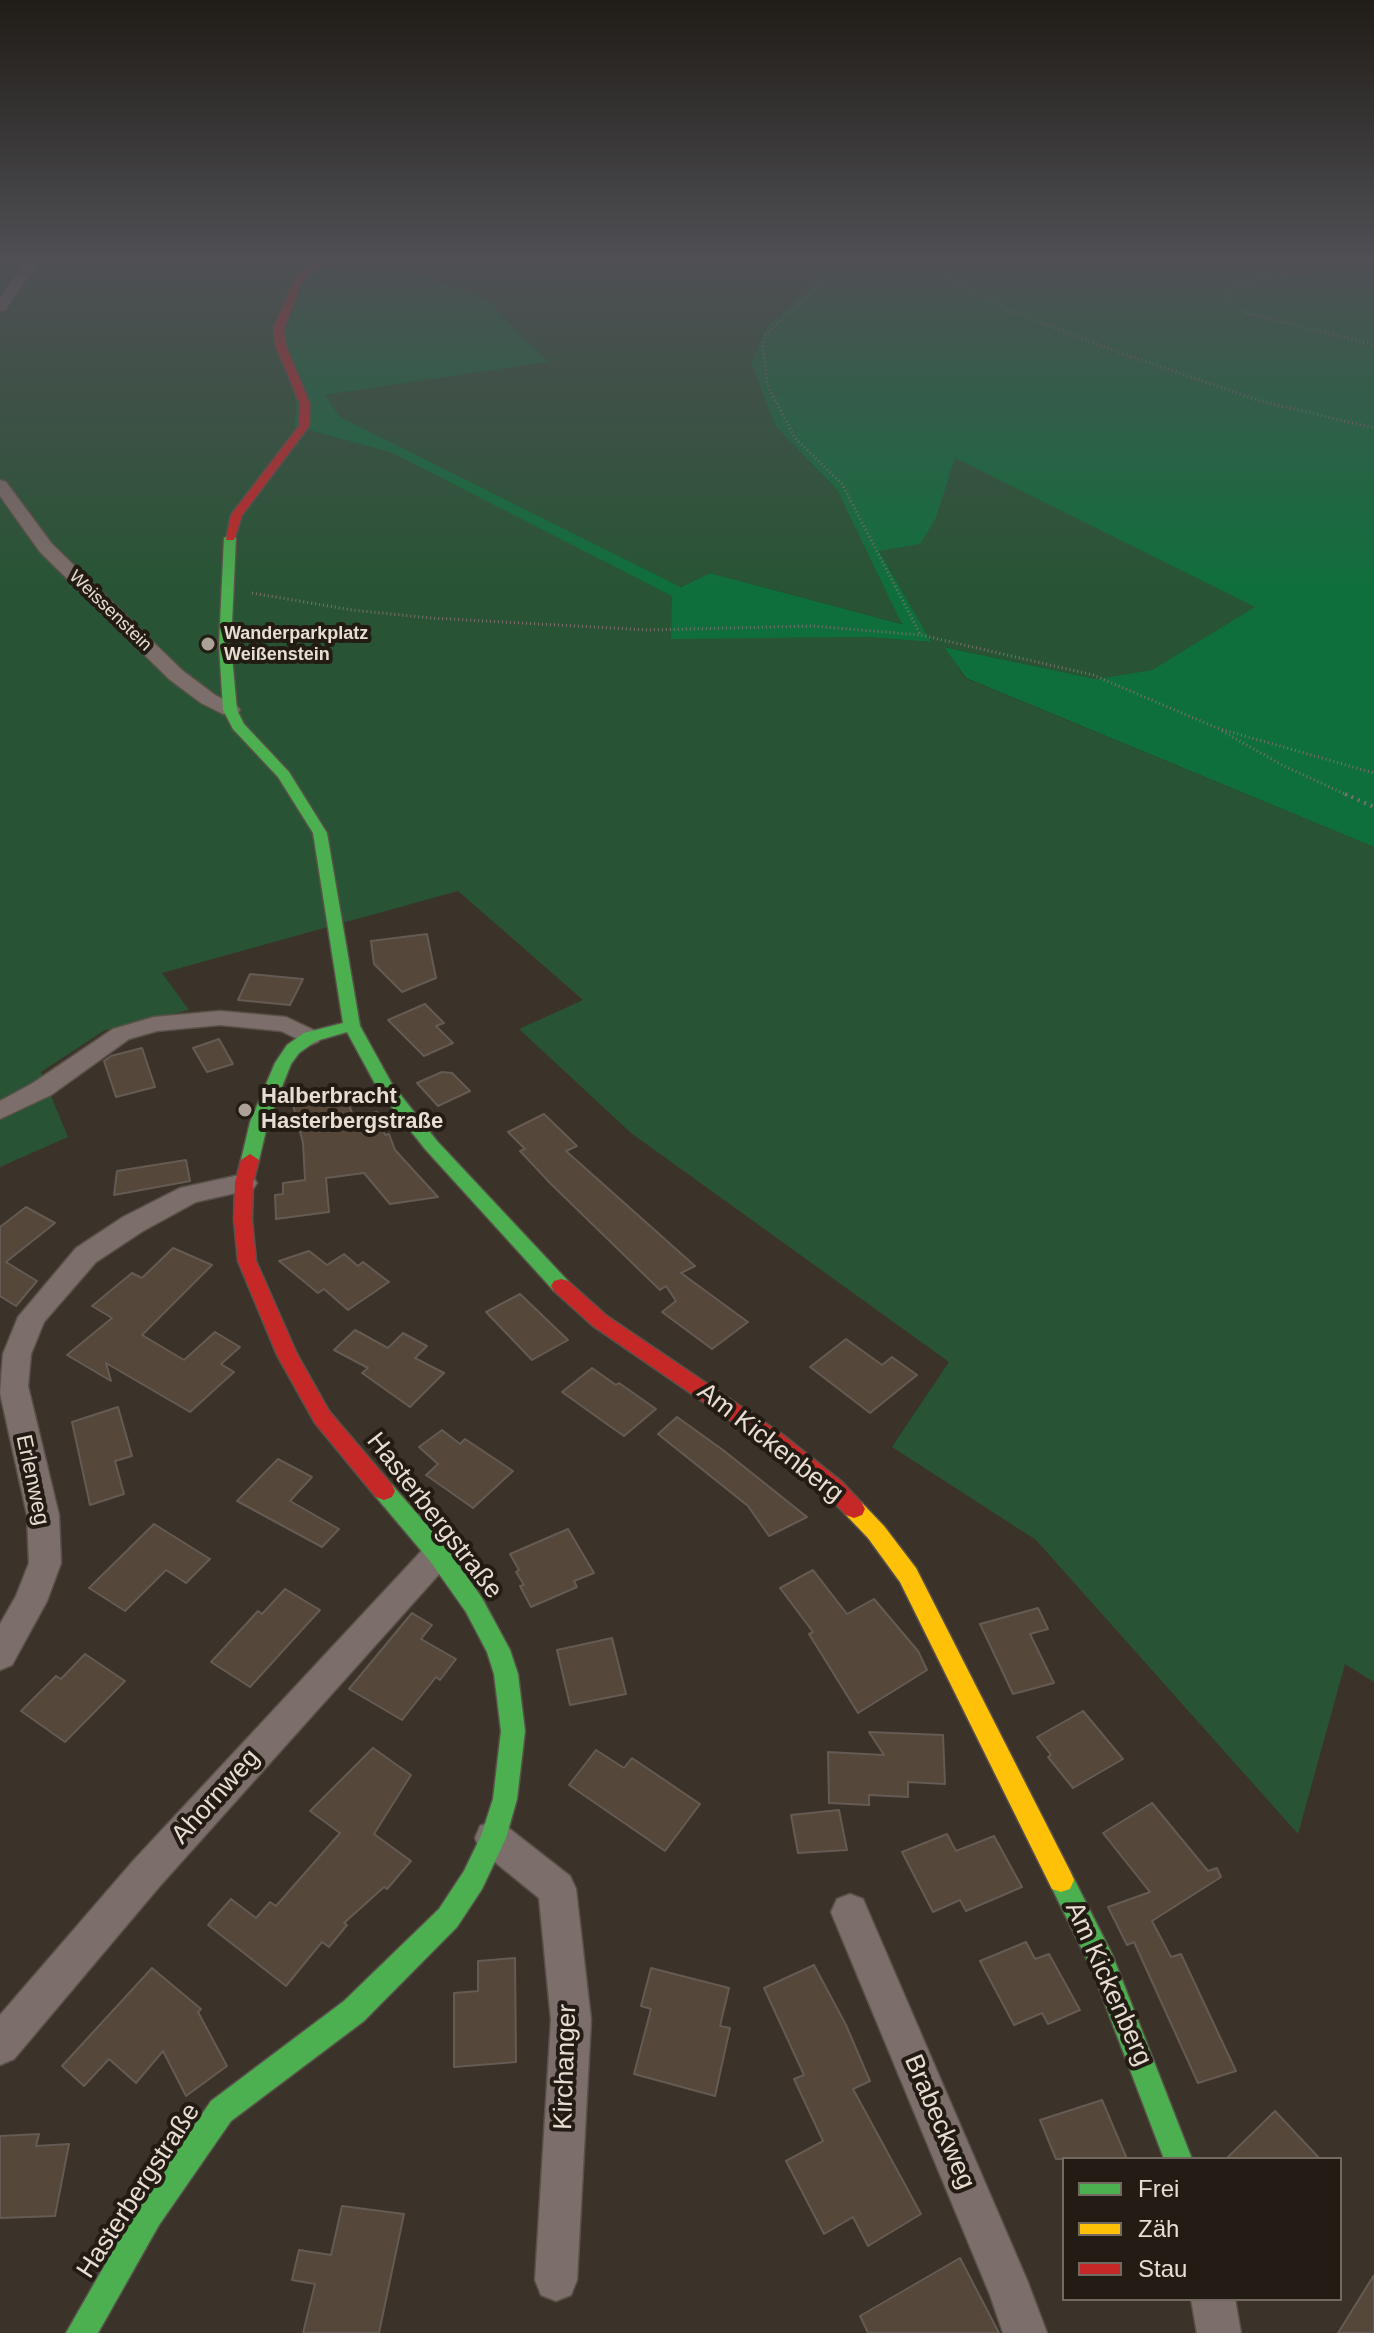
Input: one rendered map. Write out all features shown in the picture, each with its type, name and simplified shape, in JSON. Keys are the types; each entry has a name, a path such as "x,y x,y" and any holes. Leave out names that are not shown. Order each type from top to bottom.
{"street":[{"path":"230,710 225,645 229,541 237,515 304,426 305,404 291,370"},
{"name":"Weissenstein","path":"2,491 46,548 176,675 208,699 230,710"},
{"name":"Am Kickenberg","path":"230,710 238,726 284,775 320,833 352,1026 385,1087 431,1145 555,1280 600,1321 776,1441 834,1488 876,1532 908,1575 1103,1963 1177,2157"},
{"path":"0,1111 42,1089 121,1034 154,1024 185,1019 286,1024 310,1037 352,1026"},
{"name":"Hasterbergstraße","path":"81,2333 149,2215 221,2111 354,2011 448,1918 473,1880 493,1838 512,1761 513,1731 506,1674 474,1605 438,1554 322,1417 287,1355 247,1261 243,1220 244,1183 259,1122 283,1063 293,1049 310,1037"},
{"name":"Erlenweg","path":"0,1655 31,1601 45,1563 43,1515 13,1386 17,1354 32,1317 86,1255 133,1224 189,1194 244,1183"},
{"name":"Ahornweg","path":"0,2045 146,1874 438,1554"},
{"name":"Kirchanger","path":"493,1838 557,1889 571,2020 556,2280"},
{"name":"Brabeckweg","path":"850,1912 1012,2295 1025,2333"},
{"path":"1213,2301 1219,2333"}],"path":[{"path":"766,370 767,384 795,438 842,484 921,635"},
{"path":"1171,370 1260,401 1374,428"},
{"path":"227,594 272,594 342,609 447,619 648,630 813,626 921,635 1093,675 1217,728 1282,765 1374,807"},
{"path":"1217,728 1374,773"}],"green space":[{"path":"0,370 299,370 294,426 392,453 673,596 671,638 867,637 930,642 879,551 936,518 954,457 1256,607 1152,670 1096,679 945,647 965,678 1374,847 1374,1682 1345,1664 1298,1834 1036,1540 892,1447 949,1362 631,1133 519,1029 583,1000 458,891 162,973 189,1010 105,1030 41,1072 68,1137 0,1167"},
{"path":"287,370 496,370 325,395 339,416 681,587 710,573 902,624 837,490 776,427 754,370 1374,370 1374,847 966,678 944,647 1096,679 1152,670 1255,607 955,458 936,518 920,544 879,551 931,642 867,637 671,639 672,596 392,453 294,426 296,404"},
{"path":"495,370 772,370 776,427 837,490 903,624 710,573 681,587 339,416 324,395"}],"building":[{"path":"427,934 436,978 402,992 374,964 371,941"},
{"path":"250,974 303,979 290,1005 238,1000"},
{"path":"425,1004 444,1023 436,1026 453,1043 424,1056 388,1020"},
{"path":"219,1039 233,1064 207,1072 193,1048"},
{"path":"142,1048 155,1087 116,1097 104,1061 111,1056"},
{"path":"442,1072 452,1073 470,1091 438,1106 417,1083"},
{"path":"345,1094 354,1118 377,1112 385,1135 389,1134 395,1150 438,1197 390,1204 364,1173 326,1178 329,1212 276,1219 275,1195 283,1194 283,1183 305,1180 303,1143 293,1105"},
{"path":"544,1114 577,1146 566,1151 695,1266 681,1273 748,1322 712,1349 662,1312 676,1301 666,1286 660,1290 550,1183 520,1151 525,1149 508,1132"},
{"path":"186,1160 190,1181 114,1195 117,1171"},
{"path":"26,1207 55,1223 6,1262 37,1281 16,1306 0,1296 0,1227"},
{"path":"173,1248 212,1265 142,1335 184,1360 215,1332 240,1347 221,1364 234,1372 190,1412 106,1363 111,1381 67,1355 112,1318 92,1306 132,1273 142,1278"},
{"path":"309,1251 327,1265 344,1254 358,1266 363,1262 389,1282 348,1310 324,1289 318,1293 279,1261"},
{"path":"520,1294 568,1340 532,1360 486,1312"},
{"path":"355,1330 388,1348 403,1333 427,1346 415,1358 444,1373 410,1407 362,1373 368,1368 334,1350"},
{"path":"846,1339 882,1365 892,1357 917,1375 870,1413 810,1367"},
{"path":"592,1368 656,1409 624,1436 562,1392"},
{"path":"118,1407 132,1456 115,1461 124,1494 90,1505 72,1422"},
{"path":"677,1417 807,1517 769,1536 748,1506 658,1434"},
{"path":"442,1430 460,1444 465,1439 513,1471 473,1508 426,1475 438,1464 419,1447"},
{"path":"278,1459 312,1477 290,1501 339,1529 322,1547 237,1501"},
{"path":"154,1524 210,1559 186,1583 166,1570 125,1611 89,1588"},
{"path":"568,1529 594,1573 574,1581 577,1587 531,1607 520,1586 524,1585 510,1554"},
{"path":"813,1570 847,1614 874,1599 918,1651 927,1670 858,1713 809,1634 813,1632 780,1588"},
{"path":"285,1589 320,1610 250,1687 211,1662 258,1611 262,1614"},
{"path":"1038,1608 1048,1629 1030,1634 1054,1683 1013,1694 980,1624"},
{"path":"412,1613 432,1625 421,1639 456,1659 440,1680 436,1677 402,1720 349,1689"},
{"path":"612,1638 626,1694 570,1705 557,1650"},
{"path":"85,1654 125,1681 65,1742 21,1711 56,1676 61,1679"},
{"path":"1083,1711 1123,1759 1073,1788 1048,1757 1051,1755 1037,1737"},
{"path":"869,1732 943,1735 945,1784 908,1782 908,1797 869,1795 869,1805 829,1803 828,1752 884,1755"},
{"path":"373,1748 411,1775 374,1834 411,1861 387,1889 384,1887 344,1923 347,1925 329,1947 322,1942 286,1986 208,1925 231,1899 256,1918 270,1902 276,1906 340,1833 310,1811"},
{"path":"596,1750 624,1768 632,1758 700,1804 665,1851 569,1785"},
{"path":"1152,1803 1208,1871 1217,1868 1221,1877 1152,1921 1171,1957 1181,1954 1236,2071 1198,2083 1134,1942 1127,1945 1108,1907 1150,1892 1103,1833"},
{"path":"839,1810 847,1850 798,1853 791,1815"},
{"path":"947,1834 956,1851 994,1836 1022,1887 966,1911 960,1900 933,1912 902,1852"},
{"path":"1026,1942 1035,1959 1049,1954 1080,2010 1048,2024 1042,2013 1014,2025 980,1961"},
{"path":"515,1958 516,2062 454,2067 454,1993 478,1991 478,1961"},
{"path":"814,1965 846,2025 870,2081 853,2089 921,2214 868,2246 853,2217 824,2234 786,2161 823,2141 794,2079 804,2075 764,1988"},
{"path":"152,1968 201,2009 198,2012 227,2066 186,2096 163,2051 136,2083 109,2059 84,2086 62,2066"},
{"path":"651,1968 729,1988 720,2026 730,2028 715,2096 634,2074 651,2009 641,2006"},
{"path":"1102,2100 1126,2157 1056,2159 1040,2120"},
{"path":"1275,2111 1318,2157 1228,2157"},
{"path":"39,2134 36,2146 69,2144 55,2216 0,2218 0,2136"},
{"path":"342,2206 404,2214 379,2333 303,2333 315,2284 292,2280 299,2250 331,2255"},
{"path":"960,2258 999,2333 868,2333 860,2316"},
{"path":"1374,2275 1374,2333 1338,2333"}],"traffic: fast":[{"path":"230,538 225,645 230,710 238,726 284,775 320,833 352,1026 385,1087 431,1145 561,1286"},
{"path":"250,1160 259,1122 283,1063 293,1049 310,1037 352,1026"},
{"path":"81,2333 149,2215 221,2111 354,2011 448,1918 473,1880 493,1838 505,1799 513,1731 506,1674 498,1650 474,1605 438,1554 384,1491"},
{"path":"1061,1880 1103,1963 1177,2157"}],"traffic: slow":[{"path":"854,1509 876,1532 908,1575 1061,1880"}],"traffic: jam":[{"path":"230,538 237,515 304,426 305,404 291,370"},
{"path":"250,1160 244,1183 243,1220 247,1261 287,1355 322,1417 384,1491"},
{"path":"561,1286 600,1321 776,1441 834,1488 854,1509"}],"place":[{"name":"Wanderparkplatz Weißenstein","path":"208,644"},
{"name":"Halberbracht Hasterbergstraße","path":"245,1110"}]}
